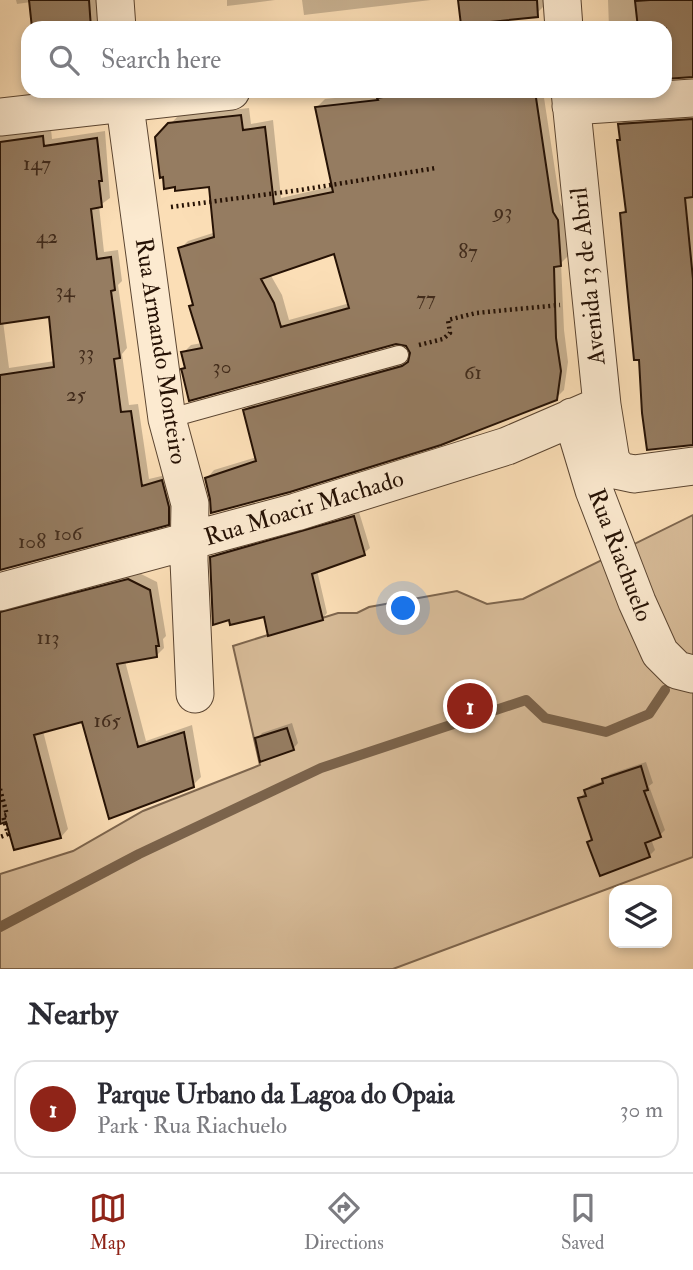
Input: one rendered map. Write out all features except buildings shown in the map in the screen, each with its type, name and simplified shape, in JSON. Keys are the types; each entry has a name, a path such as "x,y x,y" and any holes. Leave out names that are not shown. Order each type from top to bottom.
{"street":[{"path":"115,0 116,21"},
{"path":"562,0 564,21"},
{"path":"672,97 693,97"},
{"path":"0,117 117,98"},
{"name":"Rua Armando Monteiro","path":"123,98 167,419 190,504 189,561 195,694"},
{"name":"Avenida 13 de Abril","path":"571,98 591,305 587,411 611,461 620,471 634,474 693,466"},
{"name":"Rua Moacir Machado","path":"0,592 296,512 508,446 587,411"},
{"name":"Rua Riachuelo","path":"587,411 594,489 636,602 660,653 677,670 693,674"}],"lane":[{"path":"167,419 399,355"}],"path":[{"path":"138,211 300,190 436,168"},
{"path":"399,355 400,350 443,338 450,333 448,320 476,313 536,306 591,305"},
{"path":"0,789 7,815 3,816 8,834 0,837"}],"shaded area":[{"path":"693,515 693,857 618,885 609,885 609,888 393,969 0,969 0,874 73,851 143,811 260,765 233,646 338,613 357,613 369,607 457,591 487,604 523,599"}],"waterway":[{"path":"0,927 139,854 321,768 526,700 545,718 606,732 649,714 665,690"}],"place":[{"name":"Parque Urbano da Lagoa do Opaia","path":"470,706"}]}
